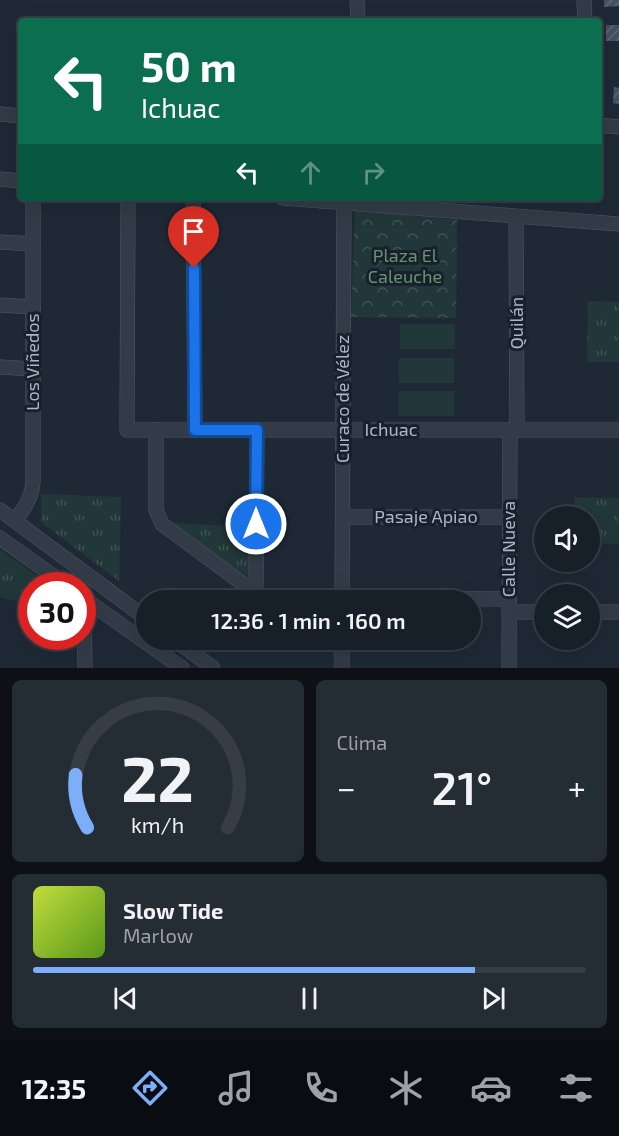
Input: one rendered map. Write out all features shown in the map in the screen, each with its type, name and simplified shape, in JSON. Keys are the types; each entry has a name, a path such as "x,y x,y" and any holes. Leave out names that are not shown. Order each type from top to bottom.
{"street":[{"path":"357,0 358,18"},
{"path":"584,0 585,18"},
{"path":"0,114 18,116"},
{"path":"602,125 619,127"},
{"path":"0,179 18,181"},
{"name":"Los Viñedos","path":"15,521 28,502 32,489 33,201"},
{"name":"Ichuac","path":"128,201 127,430 619,430"},
{"path":"193,201 195,430"},
{"name":"Curaco de Vélez","path":"342,590 344,201"},
{"path":"367,201 461,205 516,216 619,224"},
{"name":"Quilán","path":"513,430 516,216"},
{"path":"0,242 33,244"},
{"path":"0,305 33,307"},
{"path":"0,367 33,369"},
{"path":"156,430 156,510 159,519 166,528 250,590"},
{"path":"257,430 260,590"},
{"name":"Calle Nueva","path":"509,668 509,517 513,430"},
{"path":"0,510 136,611"},
{"name":"Pasaje Apiao","path":"343,517 509,517"},
{"path":"0,538 48,572"},
{"path":"481,604 509,605 534,610"},
{"path":"96,606 182,668"},
{"path":"600,612 619,612"},
{"path":"84,650 85,668"},
{"path":"189,650 213,668"},
{"path":"342,650 342,668"}],"green space":[{"name":"Plaza El Caleuche","path":"355,210 457,220 456,318 351,317"},
{"path":"588,301 619,302 619,362 587,362"},
{"path":"400,324 455,324 455,349 400,349"},
{"path":"399,358 454,358 454,383 399,383"},
{"path":"399,391 454,391 454,416 399,416"},
{"path":"41,494 121,497 119,581 41,522"},
{"path":"574,497 619,498 619,544 600,543 600,506 574,506"},
{"path":"173,523 252,527 251,578 174,528"},
{"path":"0,550 32,572 18,572 18,602 0,597"}],"building":[{"path":"604,0 619,0 619,6 604,7"},
{"path":"606,25 619,25 619,41 606,41"},
{"path":"614,87 619,88 619,104 613,103"}],"route":[{"path":"194,268 195,430 257,430 256,524"}]}
